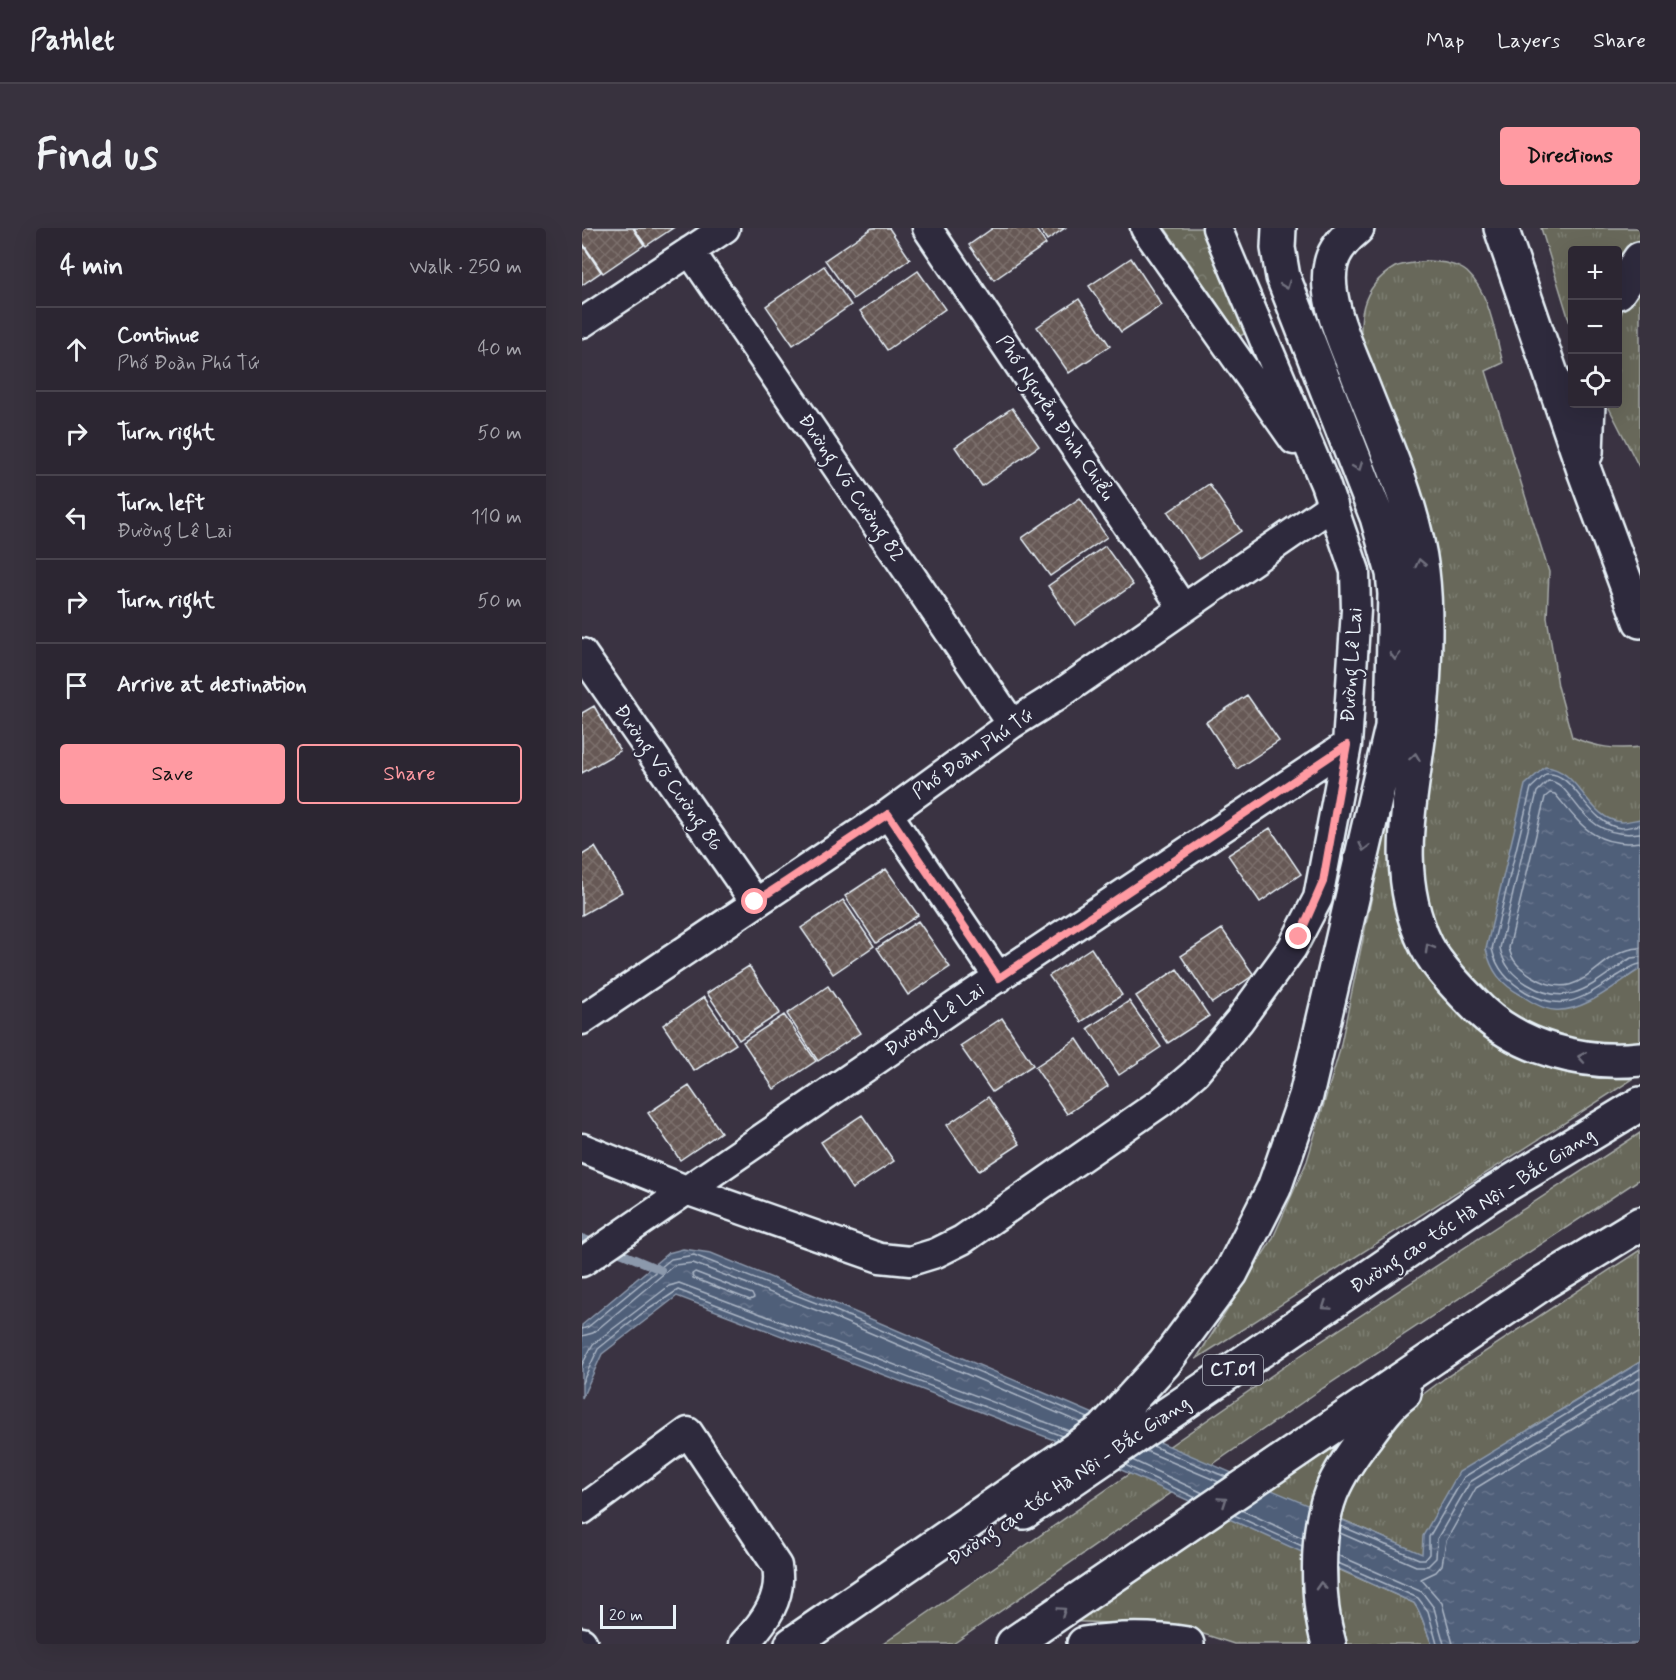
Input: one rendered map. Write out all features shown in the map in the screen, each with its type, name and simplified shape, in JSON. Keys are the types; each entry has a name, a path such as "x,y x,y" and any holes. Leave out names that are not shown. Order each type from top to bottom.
{"highway":[{"path":"792,1644 1103,1430 1133,1399 1232,1273 1274,1188 1306,1096 1392,726 1395,594 1393,573 1377,517 1283,277 1278,248 1279,228"},
{"path":"1357,228 1336,250 1331,263 1330,276 1337,319 1409,514 1422,571 1424,629 1419,731 1406,822 1408,888 1426,946 1464,994 1499,1027 1558,1053 1611,1062 1640,1059"},
{"path":"1480,228 1529,306"},
{"path":"1501,228 1585,472 1640,621"},
{"path":"1622,285 1640,259"},
{"path":"1585,472 1588,408"},
{"name":"Đường cao tốc Hà Nội - Bắc Giang","path":"831,1644 1488,1196 1640,1104"},
{"path":"1013,1644 1544,1283 1640,1224"},
{"path":"1329,1644 1320,1576 1324,1523 1330,1495 1343,1468 1373,1426 1401,1395 1640,1240"},
{"path":"1084,1644 1126,1639 1157,1639 1187,1644"}],"street":[{"path":"582,323 726,228"},
{"name":"Phố Nguyễn Đình Chiểu","path":"927,228 1183,608"},
{"path":"1145,228 1329,495"},
{"name":"Đường Lê Lai","path":"582,1262 999,978 1347,745 1356,610 1355,571 1329,495 1218,228"},
{"name":"Đường Võ Cường 82","path":"690,251 1012,724"},
{"name":"Phố Đoàn Phú Tứ","path":"582,1020 888,814 1012,724 1060,694 1183,608 1329,495"},
{"name":"Đường Võ Cường 86","path":"582,653 755,902"},
{"path":"582,1148 686,1190 865,1254 896,1262 910,1261 936,1253 962,1240 1183,1085 1239,1021 1299,937 1318,898 1347,745"},
{"path":"888,814 999,978"},
{"path":"582,1510 688,1432 777,1566 780,1584 773,1603 763,1623 744,1644"}],"green space":[{"path":"1165,228 1204,228 1248,332 1240,336"},
{"path":"1541,228 1640,228 1640,239 1622,259 1622,246 1568,246 1568,317"},
{"path":"1427,261 1453,265 1467,272 1481,291 1491,315 1503,363 1486,371 1549,572 1547,617 1558,686 1572,737 1605,747 1640,747 1640,1051 1626,1053 1523,1029 1461,976 1415,893 1441,664 1443,625 1437,575 1363,357 1361,318 1368,295 1383,275 1395,267"},
{"path":"1640,281 1640,469 1609,408 1622,408 1622,312"},
{"path":"1398,795 1409,934 1571,1071 1597,1078 1633,1079 1196,1359 1272,1240 1307,1161 1339,1053 1393,796"},
{"path":"1640,1133 1640,1179 1323,1388 953,1644 883,1644 1320,1342"},
{"path":"1640,1250 1640,1362 1531,1428 1423,1555 1341,1519 1352,1486 1368,1458 1410,1404 1445,1378"},
{"path":"1361,1416 1314,1644 1234,1644 1179,1626 1063,1621"},
{"path":"1338,1569 1414,1603 1420,1612 1432,1644 1347,1644 1338,1602"}],"water":[{"path":"1545,767 1567,776 1591,804 1609,819 1621,822 1640,819 1640,969 1599,996 1565,1010 1541,1007 1508,986 1494,970 1486,949 1525,785"},
{"path":"683,1249 711,1253 831,1302 1422,1554 1423,1536 1459,1472 1640,1362 1640,1644 1432,1644 1420,1612 1414,1603 1062,1443 677,1296 602,1354 582,1398 582,1325 668,1253"}],"building":[{"path":"582,228 633,228 644,245 603,273 582,242"},
{"path":"634,228 673,228 646,246"},
{"path":"872,228 889,228 910,259 853,299 825,260"},
{"path":"993,228 1035,228 1046,244 994,280 969,245"},
{"path":"1039,228 1065,228 1047,240"},
{"path":"582,244 601,272 582,285"},
{"path":"1131,258 1162,305 1121,332 1089,286"},
{"path":"824,266 851,305 793,345 766,306"},
{"path":"918,271 945,309 887,350 860,311"},
{"path":"1079,299 1110,346 1069,373 1037,327"},
{"path":"1012,408 1039,446 982,486 955,447"},
{"path":"1209,484 1241,531 1199,559 1168,512"},
{"path":"1080,498 1107,537 1050,576 1022,538"},
{"path":"1105,546 1133,585 1075,625 1048,586"},
{"path":"1247,695 1279,741 1237,769 1206,722"},
{"path":"594,706 620,751 582,773 582,713"},
{"path":"1270,828 1301,874 1260,902 1228,855"},
{"path":"595,847 622,892 582,915 582,855"},
{"path":"886,869 918,915 876,943 845,896"},
{"path":"843,900 874,946 833,974 801,928"},
{"path":"918,921 950,967 908,995 877,948"},
{"path":"1222,929 1254,975 1212,1003 1181,956"},
{"path":"1091,948 1122,995 1081,1022 1049,976"},
{"path":"749,966 780,1013 739,1040 707,993"},
{"path":"1177,969 1209,1016 1168,1043 1136,996"},
{"path":"828,986 860,1033 818,1061 787,1014"},
{"path":"704,997 736,1044 694,1071 663,1025"},
{"path":"1129,1001 1161,1047 1119,1075 1088,1028"},
{"path":"784,1015 816,1061 774,1089 743,1042"},
{"path":"1002,1018 1033,1065 992,1092 960,1046"},
{"path":"1077,1039 1108,1086 1067,1114 1035,1067"},
{"path":"689,1086 721,1132 680,1160 648,1113"},
{"path":"988,1097 1020,1144 979,1171 947,1125"},
{"path":"862,1115 894,1161 852,1189 821,1142"}],"waterway":[{"path":"582,1238 597,1244"},
{"path":"611,1249 661,1270"}],"route":[{"path":"755,902 888,814 999,978 1347,745 1323,882 1318,898 1299,937"}]}
